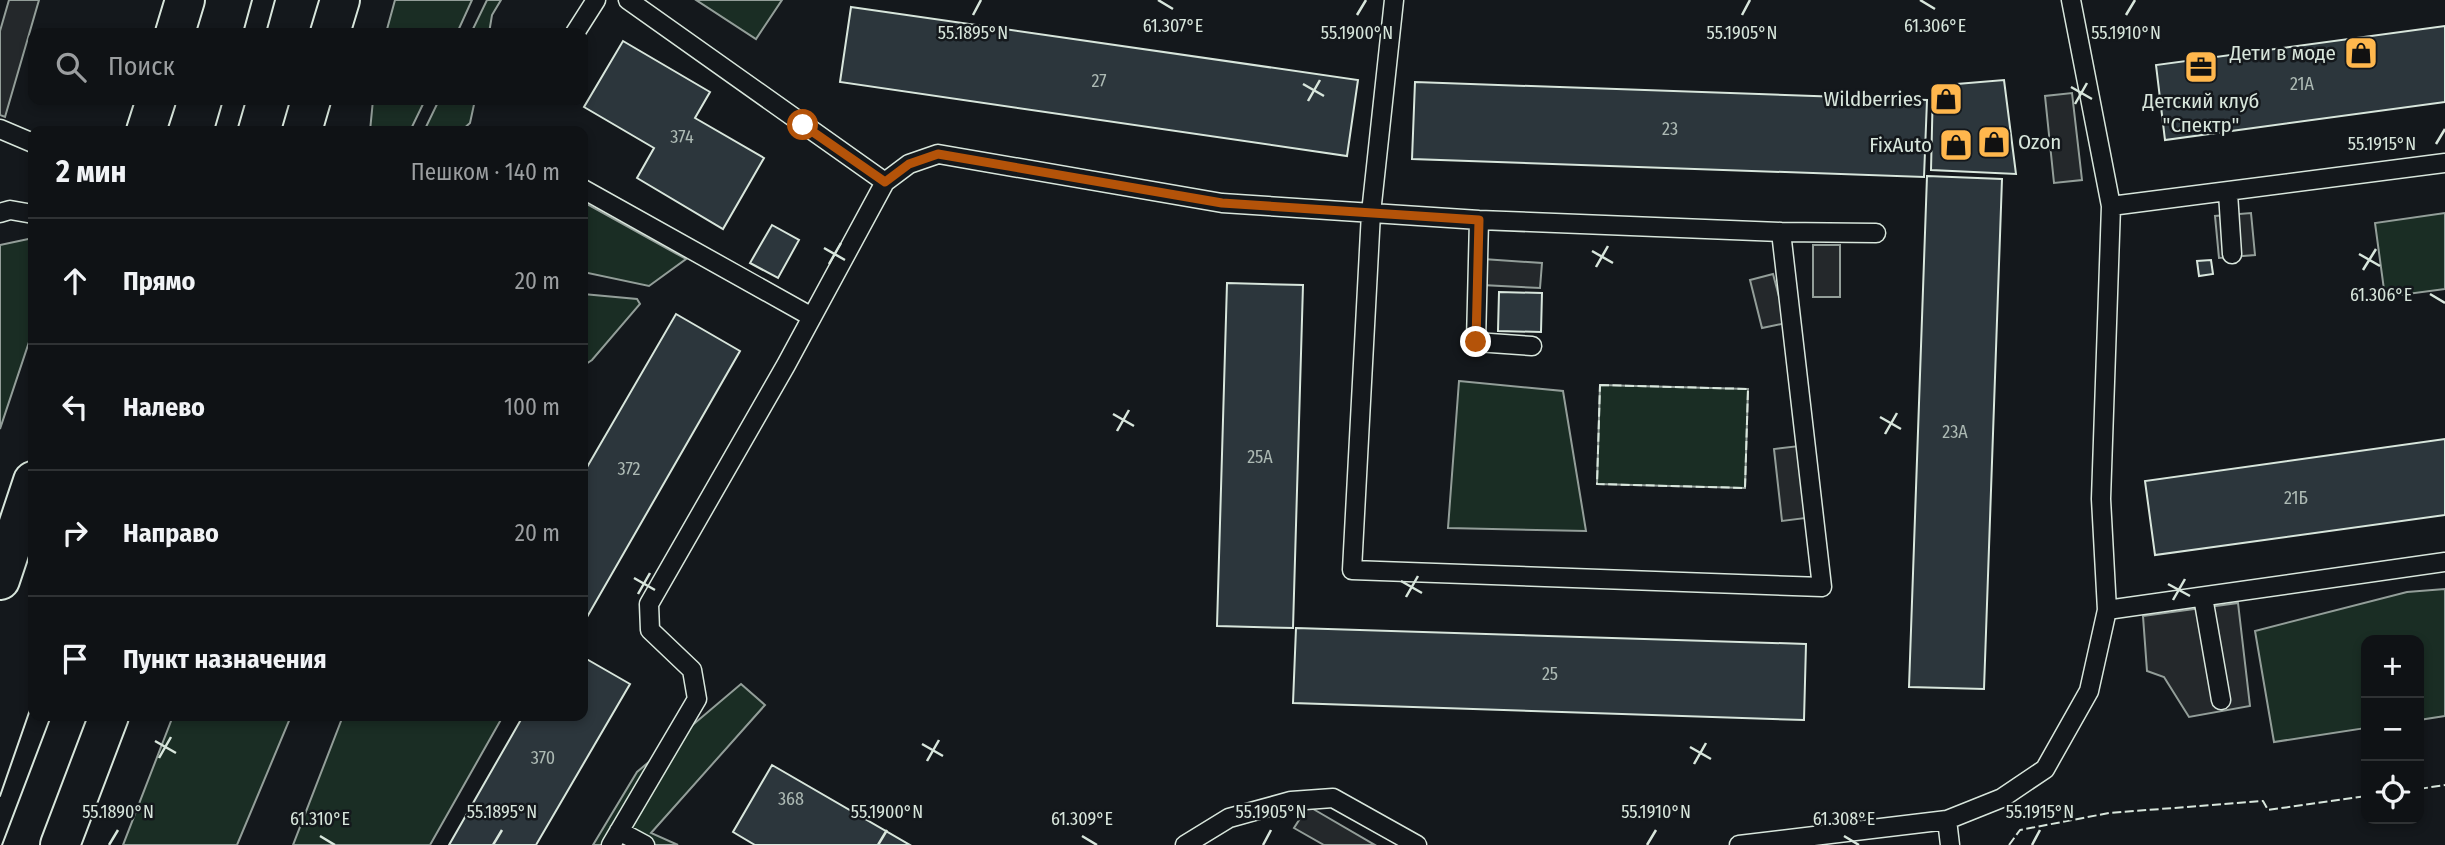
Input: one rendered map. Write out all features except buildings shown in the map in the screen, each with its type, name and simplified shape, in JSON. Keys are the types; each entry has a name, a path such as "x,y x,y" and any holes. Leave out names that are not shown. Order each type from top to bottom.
{"main road":[{"path":"177,28 185,0"},
{"path":"332,28 340,0"},
{"path":"148,126 154,105"},
{"path":"303,126 310,105"},
{"path":"0,580 28,496"},
{"path":"60,845 107,721"}],"lane":[{"path":"578,28 596,0"},
{"path":"628,0 885,182"},
{"path":"1394,0 1371,213 1352,570 1822,587 1781,232"},
{"path":"1739,845 1947,820 2002,798 2046,769 2089,691 2107,610 2101,499 2111,206 2071,0"},
{"path":"0,129 28,141"},
{"path":"645,845 615,838 697,699 692,670 650,630 649,604 812,317 885,182 909,164 938,154 1222,203 1479,220 1781,232 1876,233"},
{"path":"2111,206 2445,163"},
{"path":"588,192 812,317"},
{"path":"2228,193 2232,254"},
{"path":"0,213 10,210 28,213"},
{"path":"1479,220 1476,342 1532,346"},
{"path":"2107,610 2445,562"},
{"path":"2203,597 2221,700"},
{"path":"1185,845 1229,818 1291,801 1334,798 1417,845"},
{"path":"1947,820 1950,845"}],"green space":[{"path":"395,0 472,0 459,28 387,28"},
{"path":"487,0 501,0 492,15 490,28 473,28"},
{"path":"696,0 782,0 756,39"},
{"path":"373,105 423,105 412,126 370,126"},
{"path":"437,105 474,105 470,123 467,126 426,126"},
{"path":"588,205 686,259 649,286 588,273"},
{"path":"2445,213 2445,289 2385,297 2375,223"},
{"path":"28,239 28,345 0,429 0,245"},
{"path":"588,294 637,299 640,304 588,363"},
{"path":"1459,381 1563,391 1586,531 1448,528"},
{"path":"1600,385 1748,389 1745,488 1597,484"},
{"path":"2445,589 2445,716 2424,719 2424,635 2361,635 2361,729 2274,742 2255,631 2407,592"},
{"path":"741,684 765,705 651,833 678,845 593,845 637,772"},
{"path":"171,721 289,721 237,845 123,845"},
{"path":"341,721 500,721 430,845 293,845"}],"shaded area":[{"path":"9,0 39,0 31,28 28,28 28,38 5,117 0,115 0,31"},
{"path":"2072,93 2082,180 2054,183 2045,96"},
{"path":"2251,213 2255,255 2219,258 2215,216"},
{"path":"1813,245 1840,245 1840,297 1813,297"},
{"path":"1483,259 1542,263 1540,288 1482,285"},
{"path":"1773,274 1786,323 1762,328 1750,280"},
{"path":"1799,446 1806,518 1782,521 1774,449"},
{"path":"2238,603 2250,706 2189,717 2164,677 2147,671 2143,616"},
{"path":"1308,806 1375,845 1324,845 1294,828"}],"tram line":[{"path":"244,28 252,0"},
{"path":"267,28 275,0"},
{"path":"215,126 222,105"},
{"path":"238,126 245,105"},
{"path":"0,796 28,715"},
{"path":"2,845 49,721"}],"fence":[{"path":"1600,385 1748,389 1745,488 1597,484 1600,385"},
{"path":"2424,788 2445,785"},
{"path":"2009,845 2020,830 2109,813 2263,801 2268,810 2361,797"}],"place":[{"name":"Дети в моде","path":"2361,53"},
{"name":"Детский клуб \"Спектр\"","path":"2201,67"},
{"name":"Wildberries","path":"1946,99"},
{"name":"Ozon","path":"1994,142"},
{"name":"FixAuto","path":"1956,145"}],"route":[{"path":"803,125 885,182 909,164 938,154 1222,203 1479,220 1476,342"}]}
